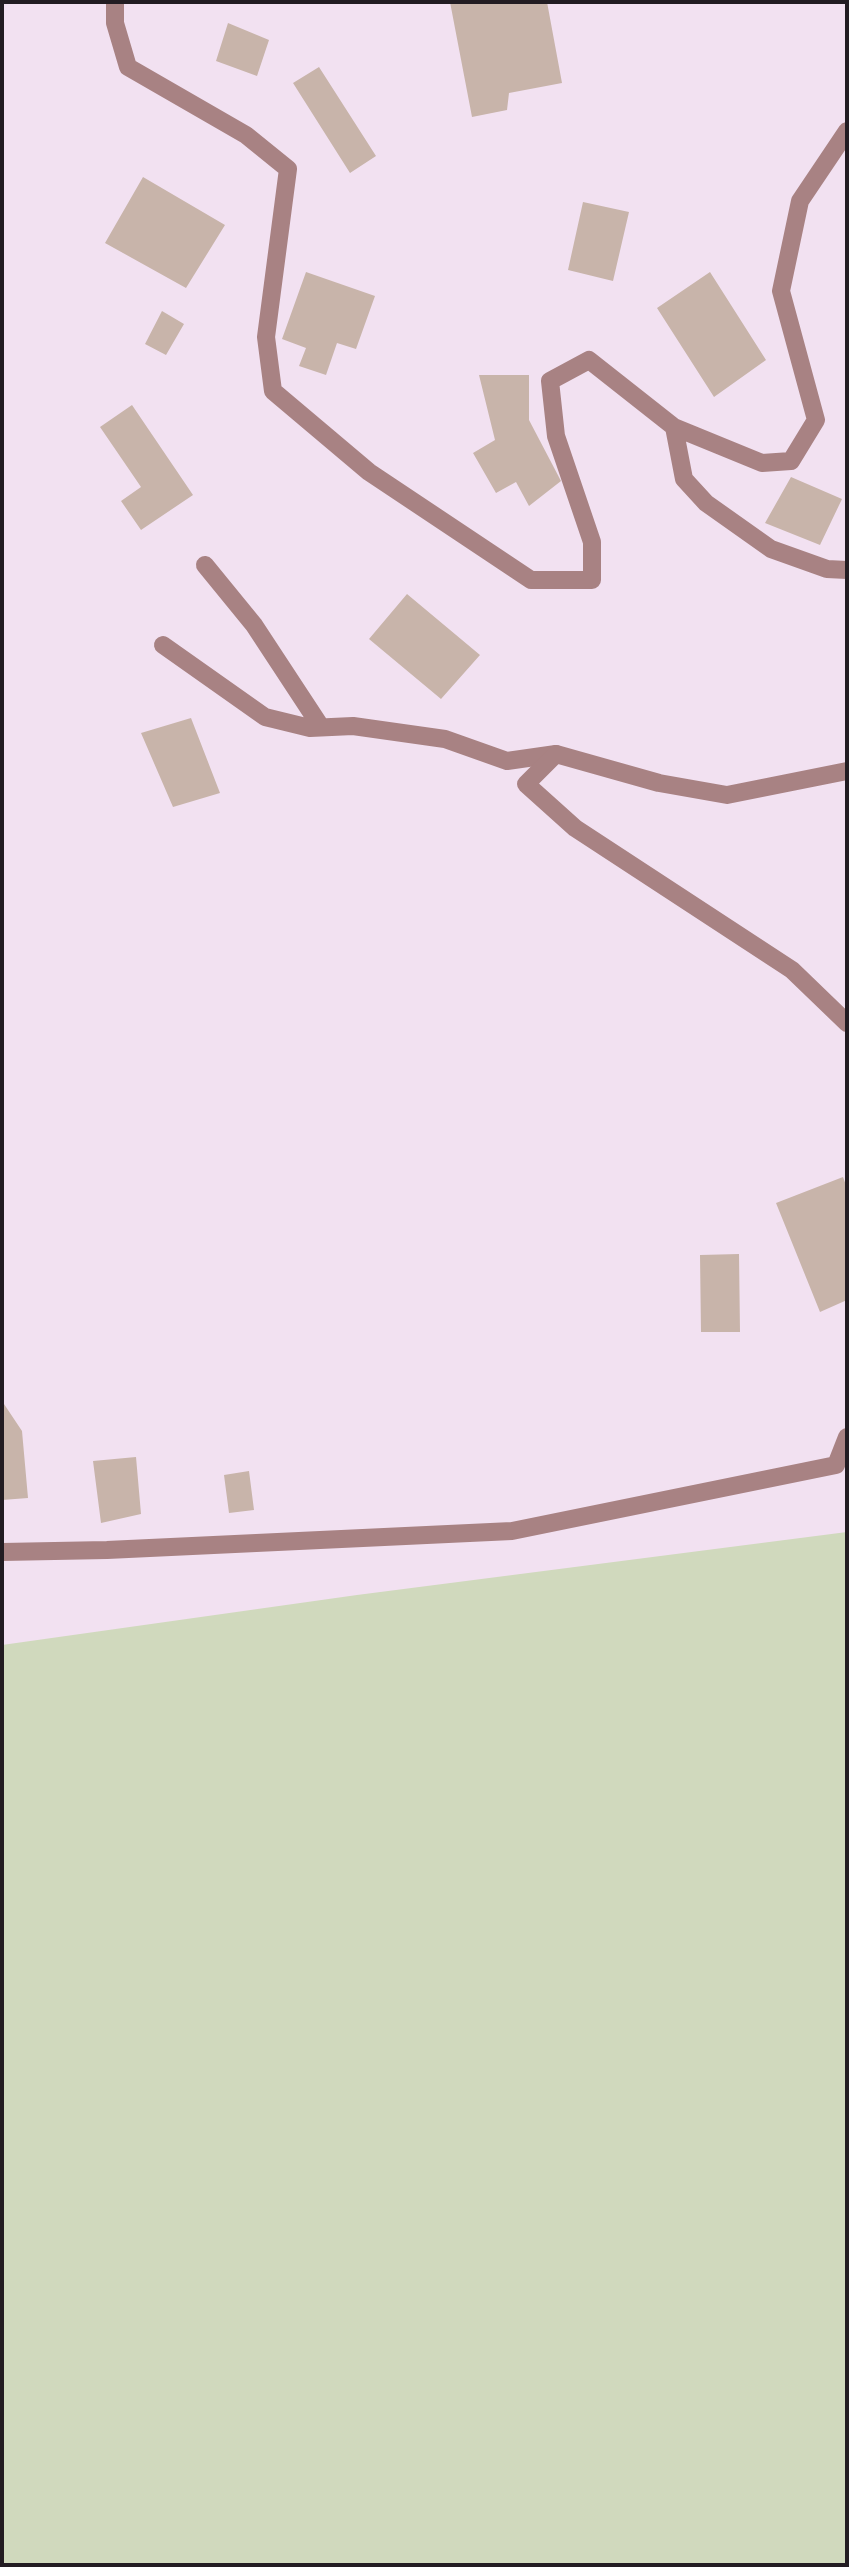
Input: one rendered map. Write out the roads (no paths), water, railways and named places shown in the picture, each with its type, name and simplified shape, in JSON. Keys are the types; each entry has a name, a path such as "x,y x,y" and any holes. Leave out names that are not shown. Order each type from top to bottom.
{"street":[{"path":"115,2 115,23 128,67 246,135 288,169 266,337 273,391 369,472 531,580 593,580 593,542 556,436 550,381 589,360 674,427 762,463 791,461 816,421 781,291 800,201 847,131"},
{"path":"674,427 684,479 706,503 771,549 827,569 847,570"},
{"path":"205,565 254,625 321,727"},
{"path":"163,645 265,718 310,728 354,726 445,739 507,761 556,754 659,783 727,795 847,771"},
{"path":"556,754 526,784 575,828 792,970 847,1023"},
{"path":"2,1552 107,1550 512,1531 836,1465 847,1437"}]}
